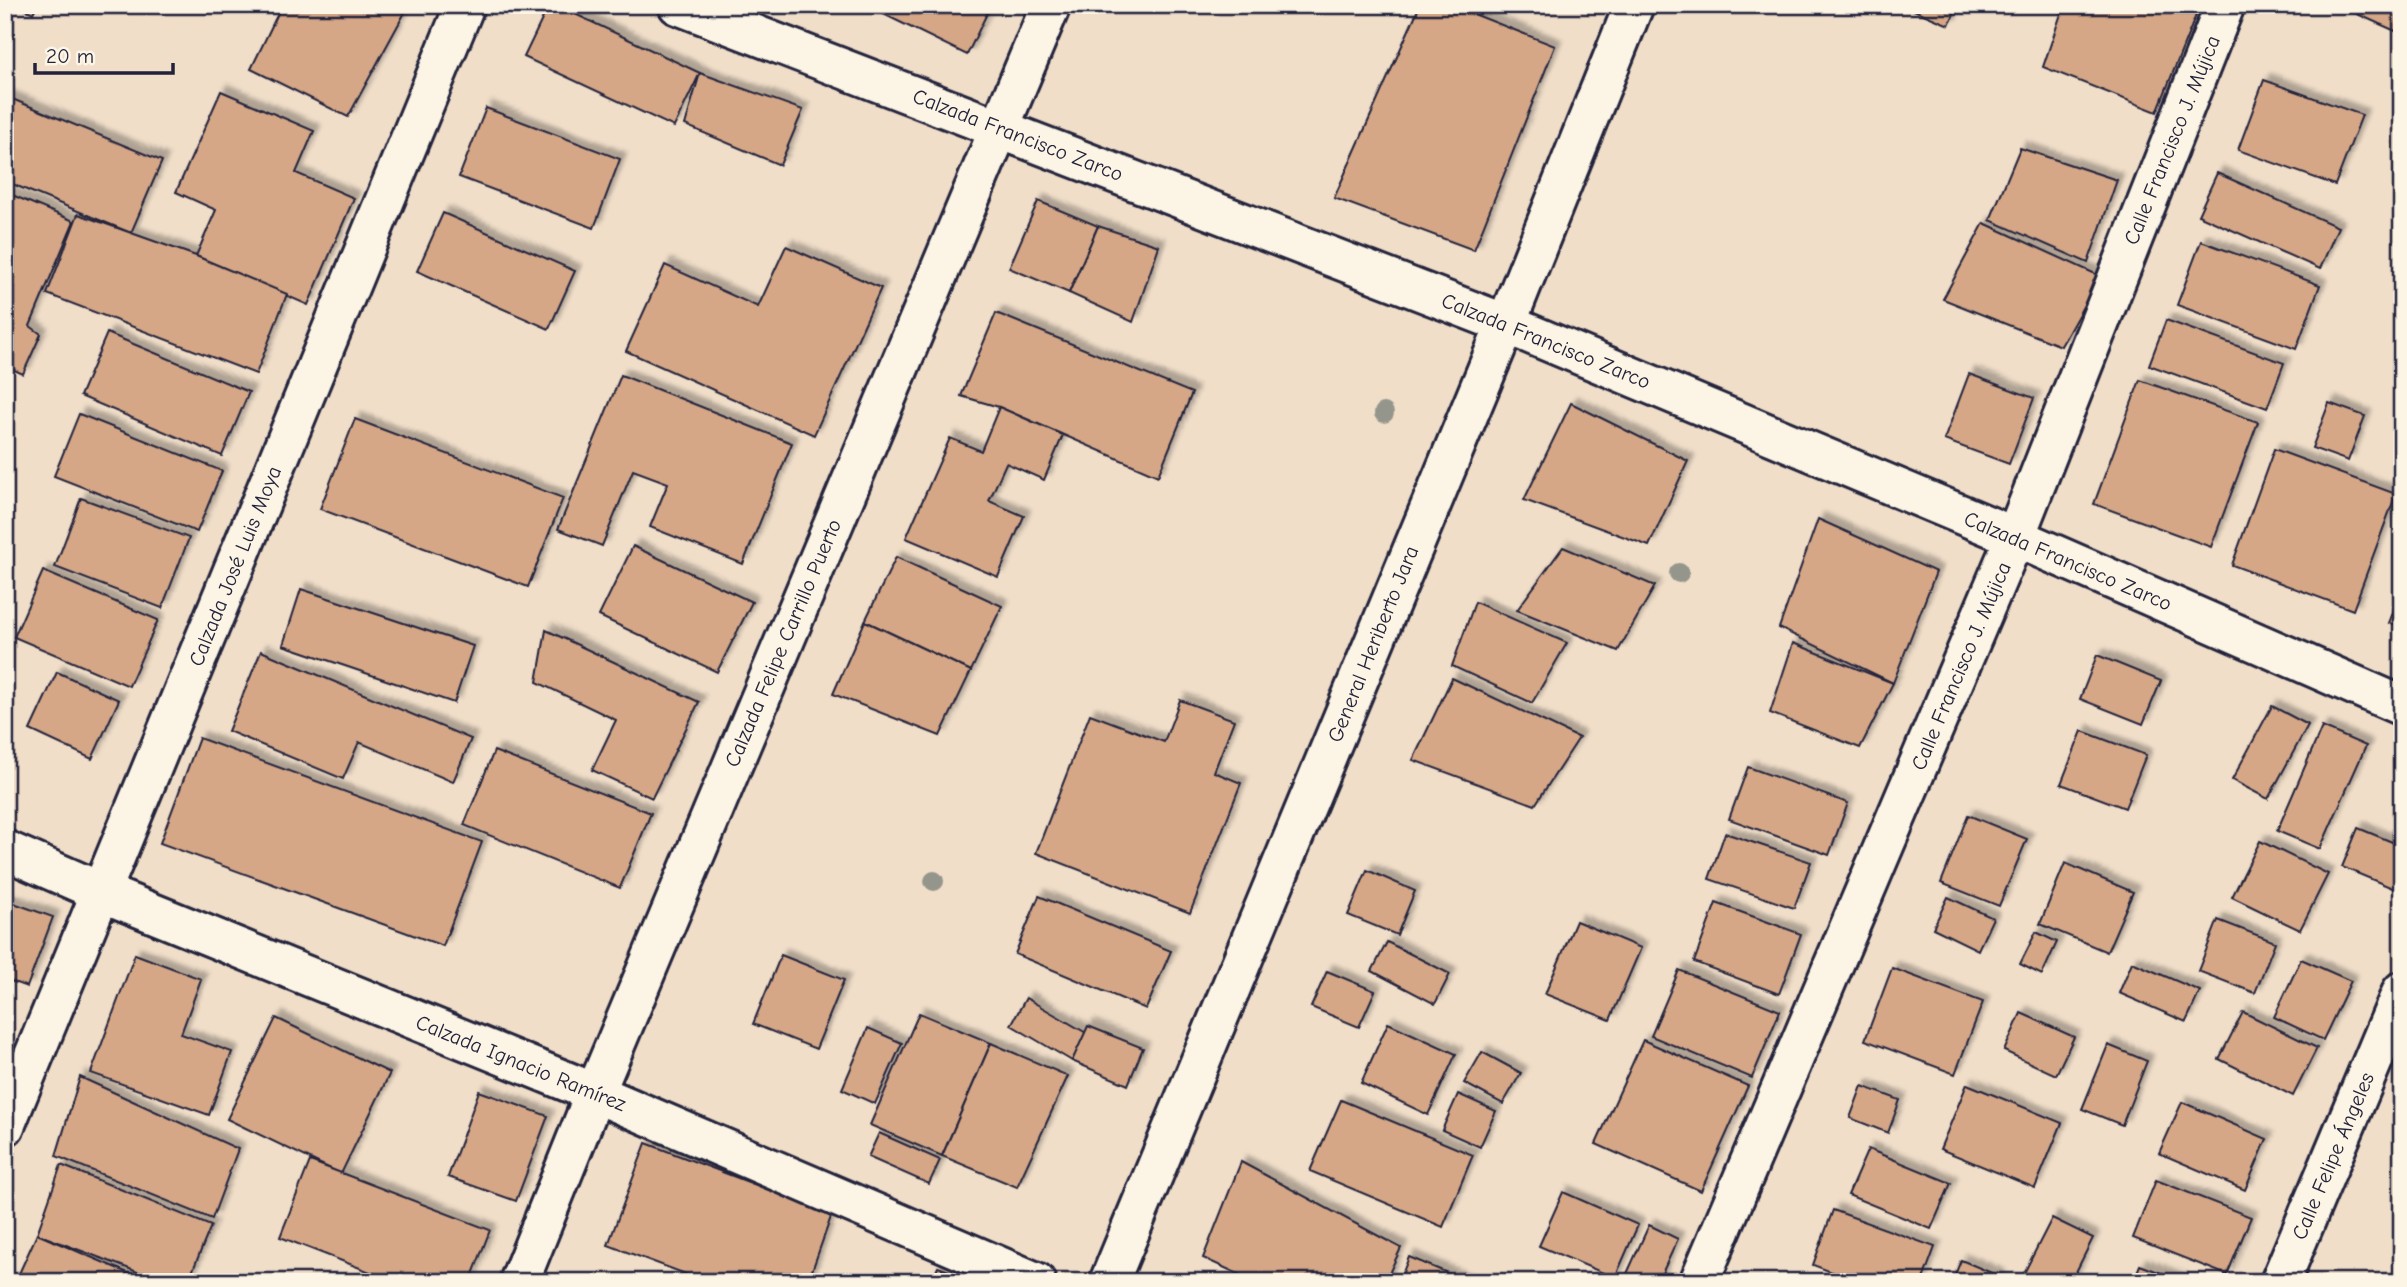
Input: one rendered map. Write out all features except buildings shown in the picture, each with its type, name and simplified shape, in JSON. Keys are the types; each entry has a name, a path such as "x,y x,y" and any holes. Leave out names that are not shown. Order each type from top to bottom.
{"street":[{"name":"Calzada José Luis Moya","path":"5,1126 465,5"},
{"name":"Calzada Francisco Zarco","path":"678,5 1506,324 2015,537 2402,706"},
{"name":"Calzada Felipe Carrillo Puerto","path":"519,1282 595,1093 1051,5"},
{"name":"General Heriberto Jara","path":"1109,1282 1506,324 1634,5"},
{"name":"Calle Francisco J. Mújica","path":"1699,1282 2015,537 2225,5"},
{"name":"Calzada Ignacio Ramírez","path":"5,850 595,1093 1036,1282"},
{"name":"Calle Felipe Ángeles","path":"2280,1282 2402,990"}]}
